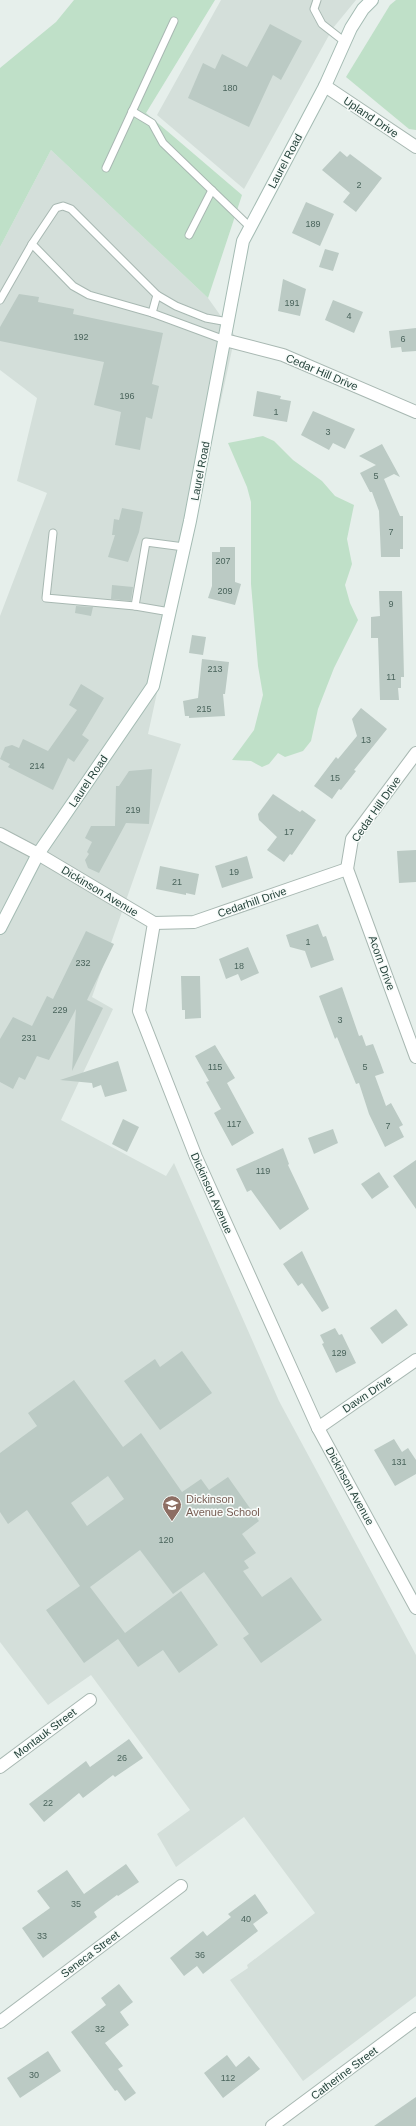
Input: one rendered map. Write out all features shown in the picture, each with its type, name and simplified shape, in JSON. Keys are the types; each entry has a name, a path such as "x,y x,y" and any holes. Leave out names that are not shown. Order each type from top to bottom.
{"street":[{"name":"Laurel Road","path":"0,928 38,854 153,686 184,547 243,241 325,86 345,42 363,9 372,0"},
{"name":"Upland Drive","path":"325,86 416,147"},
{"name":"Cedar Hill Drive","path":"225,340 283,355 416,412"},
{"name":"Cedar Hill Drive","path":"347,869 352,839 416,753"},
{"name":"Dickinson Avenue","path":"0,834 38,854 154,923 139,1011 196,1157 318,1428 416,1608"},
{"name":"Cedarhill Drive","path":"154,923 194,922 347,869"},
{"name":"Acorn Drive","path":"347,869 416,1057"},
{"name":"Dawn Drive","path":"318,1428 416,1360"},
{"name":"Montauk Street","path":"0,1767 90,1700"},
{"name":"Seneca Street","path":"0,2022 181,1886"},
{"name":"Catherine Street","path":"272,2126 416,2019"}],"lane":[{"path":"317,0 314,9 322,24 345,42"},
{"path":"106,168 174,20"},
{"path":"132,111 152,123 163,144 250,227"},
{"path":"189,235 212,190"},
{"path":"0,300 32,244 56,208 63,206 71,208 157,295 176,306 206,318 228,322"},
{"path":"32,244 74,286 89,295 152,313 225,340"},
{"path":"152,313 157,295"},
{"path":"52,533 46,598 135,606 170,612"},
{"path":"135,606 146,542 184,547"}],"shaded area":[{"path":"221,0 356,0 333,28 244,189 157,115"},
{"name":"Dickinson Avenue School","path":"51,150 208,298 235,336 148,734 181,744 92,997 113,1009 61,1120 166,1176 174,1163 279,1401 416,1655 416,1996 303,2081 230,1980 248,1968 247,1965 315,1913 244,1817 176,1867 157,1834 190,1810 91,1675 48,1705 0,1642 0,616 47,493 17,481 37,398 0,370 0,247"}],"green space":[{"path":"74,0 215,0 146,113 242,195 208,298 51,150 0,247 0,68 56,22"},
{"path":"396,0 416,0 416,130 409,129 346,77 390,5"},
{"path":"263,436 274,441 293,460 322,481 335,496 354,505 347,539 352,564 345,585 350,603 358,620 334,668 318,709 311,741 303,751 285,757 278,753 269,764 262,767 251,761 232,760 254,730 263,695 258,666 251,584 251,502 247,487 228,443"}],"building":[{"path":"270,24 302,41 281,80 273,75 249,127 188,98 203,63 215,69 222,54 247,67"},
{"path":"340,151 347,157 350,154 382,178 356,212 343,202 350,193 322,170"},
{"path":"306,202 334,214 320,246 292,233"},
{"path":"325,249 339,253 333,271 319,267"},
{"path":"283,279 306,289 300,316 278,311"},
{"path":"19,294 39,297 38,302 74,309 73,314 163,333 152,384 159,386 152,419 146,417 140,450 115,445 121,412 94,405 104,362 0,341 0,327"},
{"path":"333,300 363,312 354,333 325,320"},
{"path":"416,328 416,351 402,352 401,347 391,348 389,331"},
{"path":"257,391 281,396 280,399 291,401 287,422 253,416"},
{"path":"313,411 355,429 345,449 333,443 329,450 301,435"},
{"path":"382,444 400,477 394,474 384,479 400,516 403,516 403,549 400,549 400,557 381,557 379,511 372,492 370,492 360,473 376,465 359,456"},
{"path":"122,508 143,512 139,532 128,562 108,557 115,535 112,535 114,519 119,520"},
{"path":"220,547 235,547 235,582 241,584 235,605 208,598 212,586 212,552 220,552"},
{"path":"112,585 133,587 131,601 111,599"},
{"path":"379,591 402,591 404,677 401,677 401,688 398,688 399,700 380,700 378,638 371,638 371,617 380,616"},
{"path":"76,606 93,607 91,616 75,613"},
{"path":"192,635 206,637 203,655 189,653"},
{"path":"202,659 229,662 225,694 223,694 225,716 189,718 189,716 185,716 183,701 198,698"},
{"path":"81,684 104,698 82,735 89,740 74,762 68,758 53,790 8,767 10,764 0,759 5,747 12,745 19,748 23,739 48,751 77,710 69,705"},
{"path":"361,708 387,729 354,770 356,771 332,799 314,786 336,757 338,759 357,736 352,719"},
{"path":"152,769 149,824 126,823 99,873 88,868 85,860 89,854 87,852 92,842 85,838 91,826 115,826 116,786 119,786 129,771"},
{"path":"273,794 300,812 302,810 316,820 292,855 290,854 284,862 267,850 277,837 259,820 258,814"},
{"path":"416,850 416,882 399,883 397,851"},
{"path":"247,856 253,878 222,888 215,866"},
{"path":"160,866 199,874 195,895 186,893 186,895 156,889"},
{"path":"318,924 323,937 326,936 334,960 311,968 305,951 290,947 286,935"},
{"path":"86,931 114,944 87,1000 103,1008 72,1071 76,1009 49,1060 37,1056 25,1080 19,1077 13,1089 0,1082 0,1039 13,1017 32,1026 47,996 53,999"},
{"path":"248,947 259,973 241,981 238,974 226,979 219,959"},
{"path":"181,976 200,976 201,1018 185,1019 185,1010 182,1010"},
{"path":"342,987 359,1036 362,1035 366,1046 373,1044 380,1062 384,1073 375,1076 386,1106 391,1103 403,1125 399,1127 404,1137 385,1147 369,1114 359,1083 356,1084 337,1037 335,1039 319,996"},
{"path":"215,1045 235,1078 227,1083 254,1133 232,1146 214,1113 221,1109 206,1082 209,1081 195,1056"},
{"path":"118,1061 127,1091 105,1097 101,1085 93,1088 92,1083 60,1080"},
{"path":"123,1119 139,1127 127,1152 112,1144"},
{"path":"333,1129 338,1143 314,1154 308,1138"},
{"path":"283,1148 289,1164 288,1165 309,1209 280,1230 251,1190 247,1192 236,1169"},
{"path":"416,1160 416,1209 393,1176"},
{"path":"379,1172 389,1187 372,1199 361,1184"},
{"path":"302,1251 329,1308 322,1312 302,1283 298,1286 283,1264"},
{"path":"396,1309 408,1325 382,1344 370,1328"},
{"path":"335,1328 339,1335 342,1334 356,1363 336,1373 322,1344 324,1343 320,1335"},
{"path":"182,1351 212,1393 160,1430 124,1381 155,1359 160,1367"},
{"path":"74,1380 123,1447 141,1433 182,1492 201,1479 209,1490 228,1477 259,1521 242,1534 256,1553 244,1561 249,1568 243,1571 262,1597 291,1577 322,1620 261,1663 243,1638 249,1634 204,1572 173,1594 140,1550 90,1587 125,1633 181,1591 218,1645 179,1673 163,1650 138,1667 118,1639 84,1663 46,1610 80,1586 27,1510 8,1524 0,1512 0,1453 37,1426 28,1413","holes":["108,1476 124,1499 87,1526 71,1503"]},
{"path":"394,1439 402,1452 408,1448 416,1460 416,1474 395,1486 374,1450"},
{"path":"129,1739 143,1758 115,1777 113,1775 83,1798 79,1793 44,1822 29,1804 86,1761 90,1767"},
{"path":"126,1864 139,1882 118,1896 117,1895 94,1912 97,1917 43,1958 22,1928 50,1908 37,1891 67,1870 84,1894"},
{"path":"255,1894 268,1913 253,1924 258,1931 203,1974 197,1966 184,1976 170,1958 203,1931 207,1936 231,1917 228,1914"},
{"path":"119,1984 133,2002 120,2012 129,2025 105,2043 123,2066 118,2069 136,2093 125,2101 117,2090 115,2091 71,2032 106,2005 101,1998"},
{"path":"48,2051 61,2071 20,2098 7,2078"},
{"path":"227,2055 236,2067 249,2056 260,2069 223,2098 204,2073"},
{"path":"416,2097 416,2126 374,2126"}],"place":[{"name":"Dickinson Avenue School","path":"172,1522"}]}
